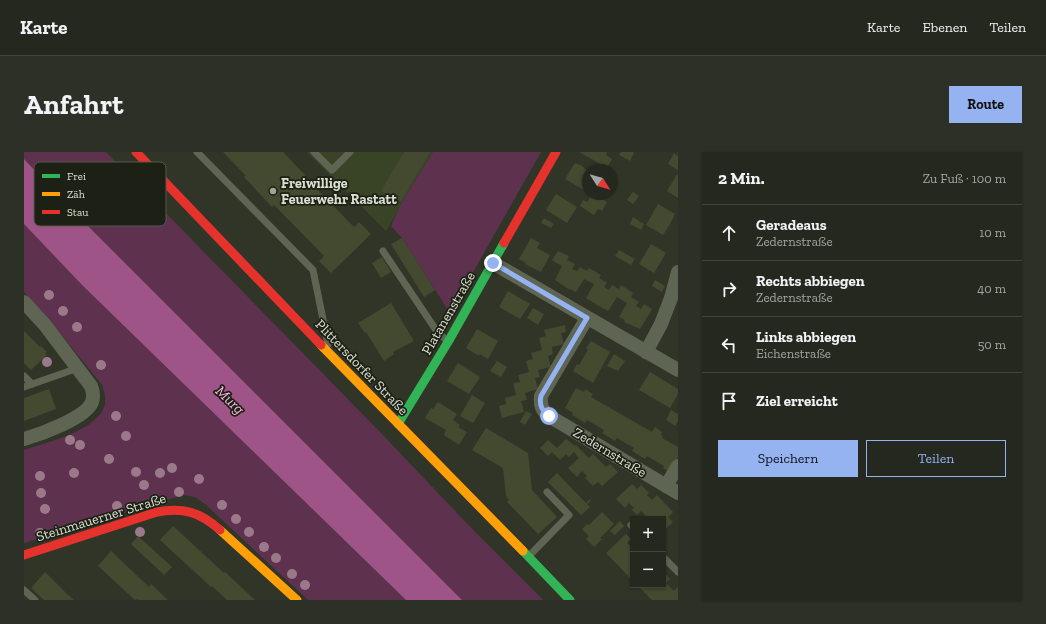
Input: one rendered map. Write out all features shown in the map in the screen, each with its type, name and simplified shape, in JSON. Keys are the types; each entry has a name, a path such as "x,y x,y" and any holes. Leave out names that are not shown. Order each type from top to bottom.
{"street":[{"name":"Plittersdorfer Straße","path":"136,152 146,162"},
{"name":"Platanenstraße","path":"398,424 448,342 556,152"},
{"name":"Plittersdorfer Straße","path":"166,183 570,600"},
{"path":"493,263 678,370"},
{"path":"646,352 661,324 671,298 678,272"},
{"path":"24,302 45,325 78,368 93,391 92,402 90,406 82,413 44,433 24,439"},
{"name":"Zedernstraße","path":"587,318 541,396 540,404 543,411 678,493"},
{"path":"666,486 678,466"},
{"name":"Steinmauerner Straße","path":"24,555 157,512 180,509 199,514 213,524 297,600"}],"lane":[{"path":"198,152 313,270 330,354"},
{"path":"314,152 332,170 350,152"},
{"path":"383,251 436,330 448,342"},
{"path":"24,387 78,368"},
{"path":"24,376 32,384"},
{"path":"528,557 569,515 546,492"},
{"path":"666,560 678,572"},
{"path":"24,590 35,600"}],"shaded area":[{"path":"24,152 106,152 116,162 34,162 34,170 24,159"},
{"path":"307,152 433,152 386,231"},
{"path":"433,152 541,152 450,313 402,238 391,226 401,204"},
{"path":"166,213 380,432 476,533 543,600 462,600 88,226 166,226"},
{"path":"24,224 82,285 406,600 308,600 205,504 195,497 183,495 24,543 24,450 58,439 83,428 101,413 105,404 105,394 102,385 48,318 24,292"}],"water":[{"name":"Murg","path":"24,159 34,170 34,226 88,226 462,600 406,600 82,285 24,224"}],"building":[{"path":"223,152 283,152 305,175 304,176 354,227 359,222 371,234 331,273 319,261 324,256 274,205 272,207 244,177 246,176"},
{"path":"404,152 430,152 401,202 381,191"},
{"path":"579,152 607,152 606,155 612,159 609,164 600,164"},
{"path":"621,152 634,153 630,161 619,155"},
{"path":"674,153 678,156 678,170 668,164"},
{"path":"575,163 582,166 582,189 565,179"},
{"path":"677,174 678,175 678,198 667,191"},
{"path":"633,192 639,196 633,204 627,200"},
{"path":"556,194 577,207 567,223 546,210"},
{"path":"583,200 587,202 588,200 603,200 607,202 602,211 598,209 594,215 580,206"},
{"path":"658,204 675,214 663,235 646,225"},
{"path":"633,217 644,224 641,230 630,224"},
{"path":"544,218 554,224 551,228 541,223"},
{"path":"402,238 435,290 424,297 391,244"},
{"path":"531,238 540,243 537,248 550,255 541,272 525,264 526,263 519,259"},
{"path":"651,244 666,253 654,273 639,264"},
{"path":"619,250 635,259 631,265 615,256"},
{"path":"558,251 569,256 567,260 575,264 572,269 577,271 580,267 587,271 589,268 601,275 599,278 607,283 604,287 609,290 612,285 619,289 621,285 633,293 631,297 639,302 636,306 641,309 644,304 652,309 640,329 624,322 625,320 619,317 627,303 617,297 608,311 586,298 594,284 584,279 576,292 570,290 555,280 562,266 552,260"},
{"path":"382,257 391,272 381,278 372,263"},
{"path":"655,280 665,286 662,292 652,286"},
{"path":"508,291 530,304 520,319 499,307"},
{"path":"391,303 414,341 393,352 394,354 384,361 366,332 365,333 358,323"},
{"path":"533,308 544,314 538,325 527,318"},
{"path":"565,325 566,332 561,333 564,344 552,347 553,354 548,356 551,367 538,370 540,377 535,378 538,389 525,393 527,400 521,401 524,412 502,418 499,406 506,404 505,398 516,395 513,383 520,382 518,375 529,372 526,361 533,359 531,353 542,350 539,338 546,336 544,330"},
{"path":"477,329 498,341 488,359 480,354 479,356 466,348"},
{"path":"24,331 47,352 45,353 47,355 31,370 24,363"},
{"path":"591,341 610,352 593,383 573,371 577,364 579,365 588,350 586,348"},
{"path":"614,354 625,361 618,371 607,366"},
{"path":"497,361 507,367 501,377 490,371"},
{"path":"458,363 480,377 469,394 447,381"},
{"path":"650,372 678,389 678,394 670,408 639,390"},
{"path":"576,388 584,392 585,389 593,394 591,397 652,432 655,427 662,432 662,438 678,447 678,457 669,472 663,468 664,466 647,456 645,459 632,451 634,448 617,438 615,441 602,433 604,430 587,420 585,423 572,415 573,413 565,408"},
{"path":"49,389 56,409 24,421 24,398"},
{"path":"472,395 485,403 473,423 460,416"},
{"path":"438,402 457,414 453,420 460,425 458,427 467,432 459,445 444,435 446,430 425,418 431,408 433,409"},
{"path":"671,410 678,414 678,421 675,426 666,420"},
{"path":"526,411 532,414 525,425 520,422"},
{"path":"486,428 528,453 532,490 557,517 538,534 507,502 509,500 506,496 503,468 472,450"},
{"path":"566,439 575,446 576,445 589,458 593,454 606,467 610,464 618,472 602,486 598,482 593,486 585,478 587,476 582,471 577,477 568,468 579,458 574,452 569,457 566,454 560,460 552,452 548,456 540,448 548,440 557,448"},
{"path":"557,473 586,503 590,499 591,501 587,504 590,507 581,515 548,482"},
{"path":"632,484 637,489 641,485 649,493 647,495 652,500 657,495 673,512 668,517 673,522 666,528 666,516 646,516 641,511 637,515 632,510 634,508 629,503 625,508 616,499"},
{"path":"602,512 614,524 600,538 602,539 594,547 586,539 589,536 582,529 587,524 589,525"},
{"path":"620,521 624,526 615,535 610,531"},
{"path":"173,526 255,600 227,600 212,586 211,587 160,540"},
{"path":"626,534 630,538 627,543 630,546 630,578 606,553"},
{"path":"138,536 172,567 164,575 131,544"},
{"path":"111,551 149,587 151,584 168,600 135,600 98,566"},
{"path":"45,572 74,600 44,600 31,588"},
{"path":"666,575 670,579 666,583"},
{"path":"666,583 674,591 678,587 678,600 652,600 640,588 666,588"}],"traffic: fast":[{"path":"398,424 448,342 504,243"},
{"path":"523,551 570,600"}],"traffic: slow":[{"path":"321,345 523,551"},
{"path":"220,530 297,600"}],"traffic: jam":[{"path":"136,152 146,162"},
{"path":"504,243 556,152"},
{"path":"166,183 321,345"},
{"path":"24,555 157,512 175,510 191,512 205,519 220,530"}],"place":[{"name":"Freiwillige Feuerwehr Rastatt","path":"273,191"}],"route":[{"path":"493,263 587,318 541,396 540,404 543,411 549,416"}]}
